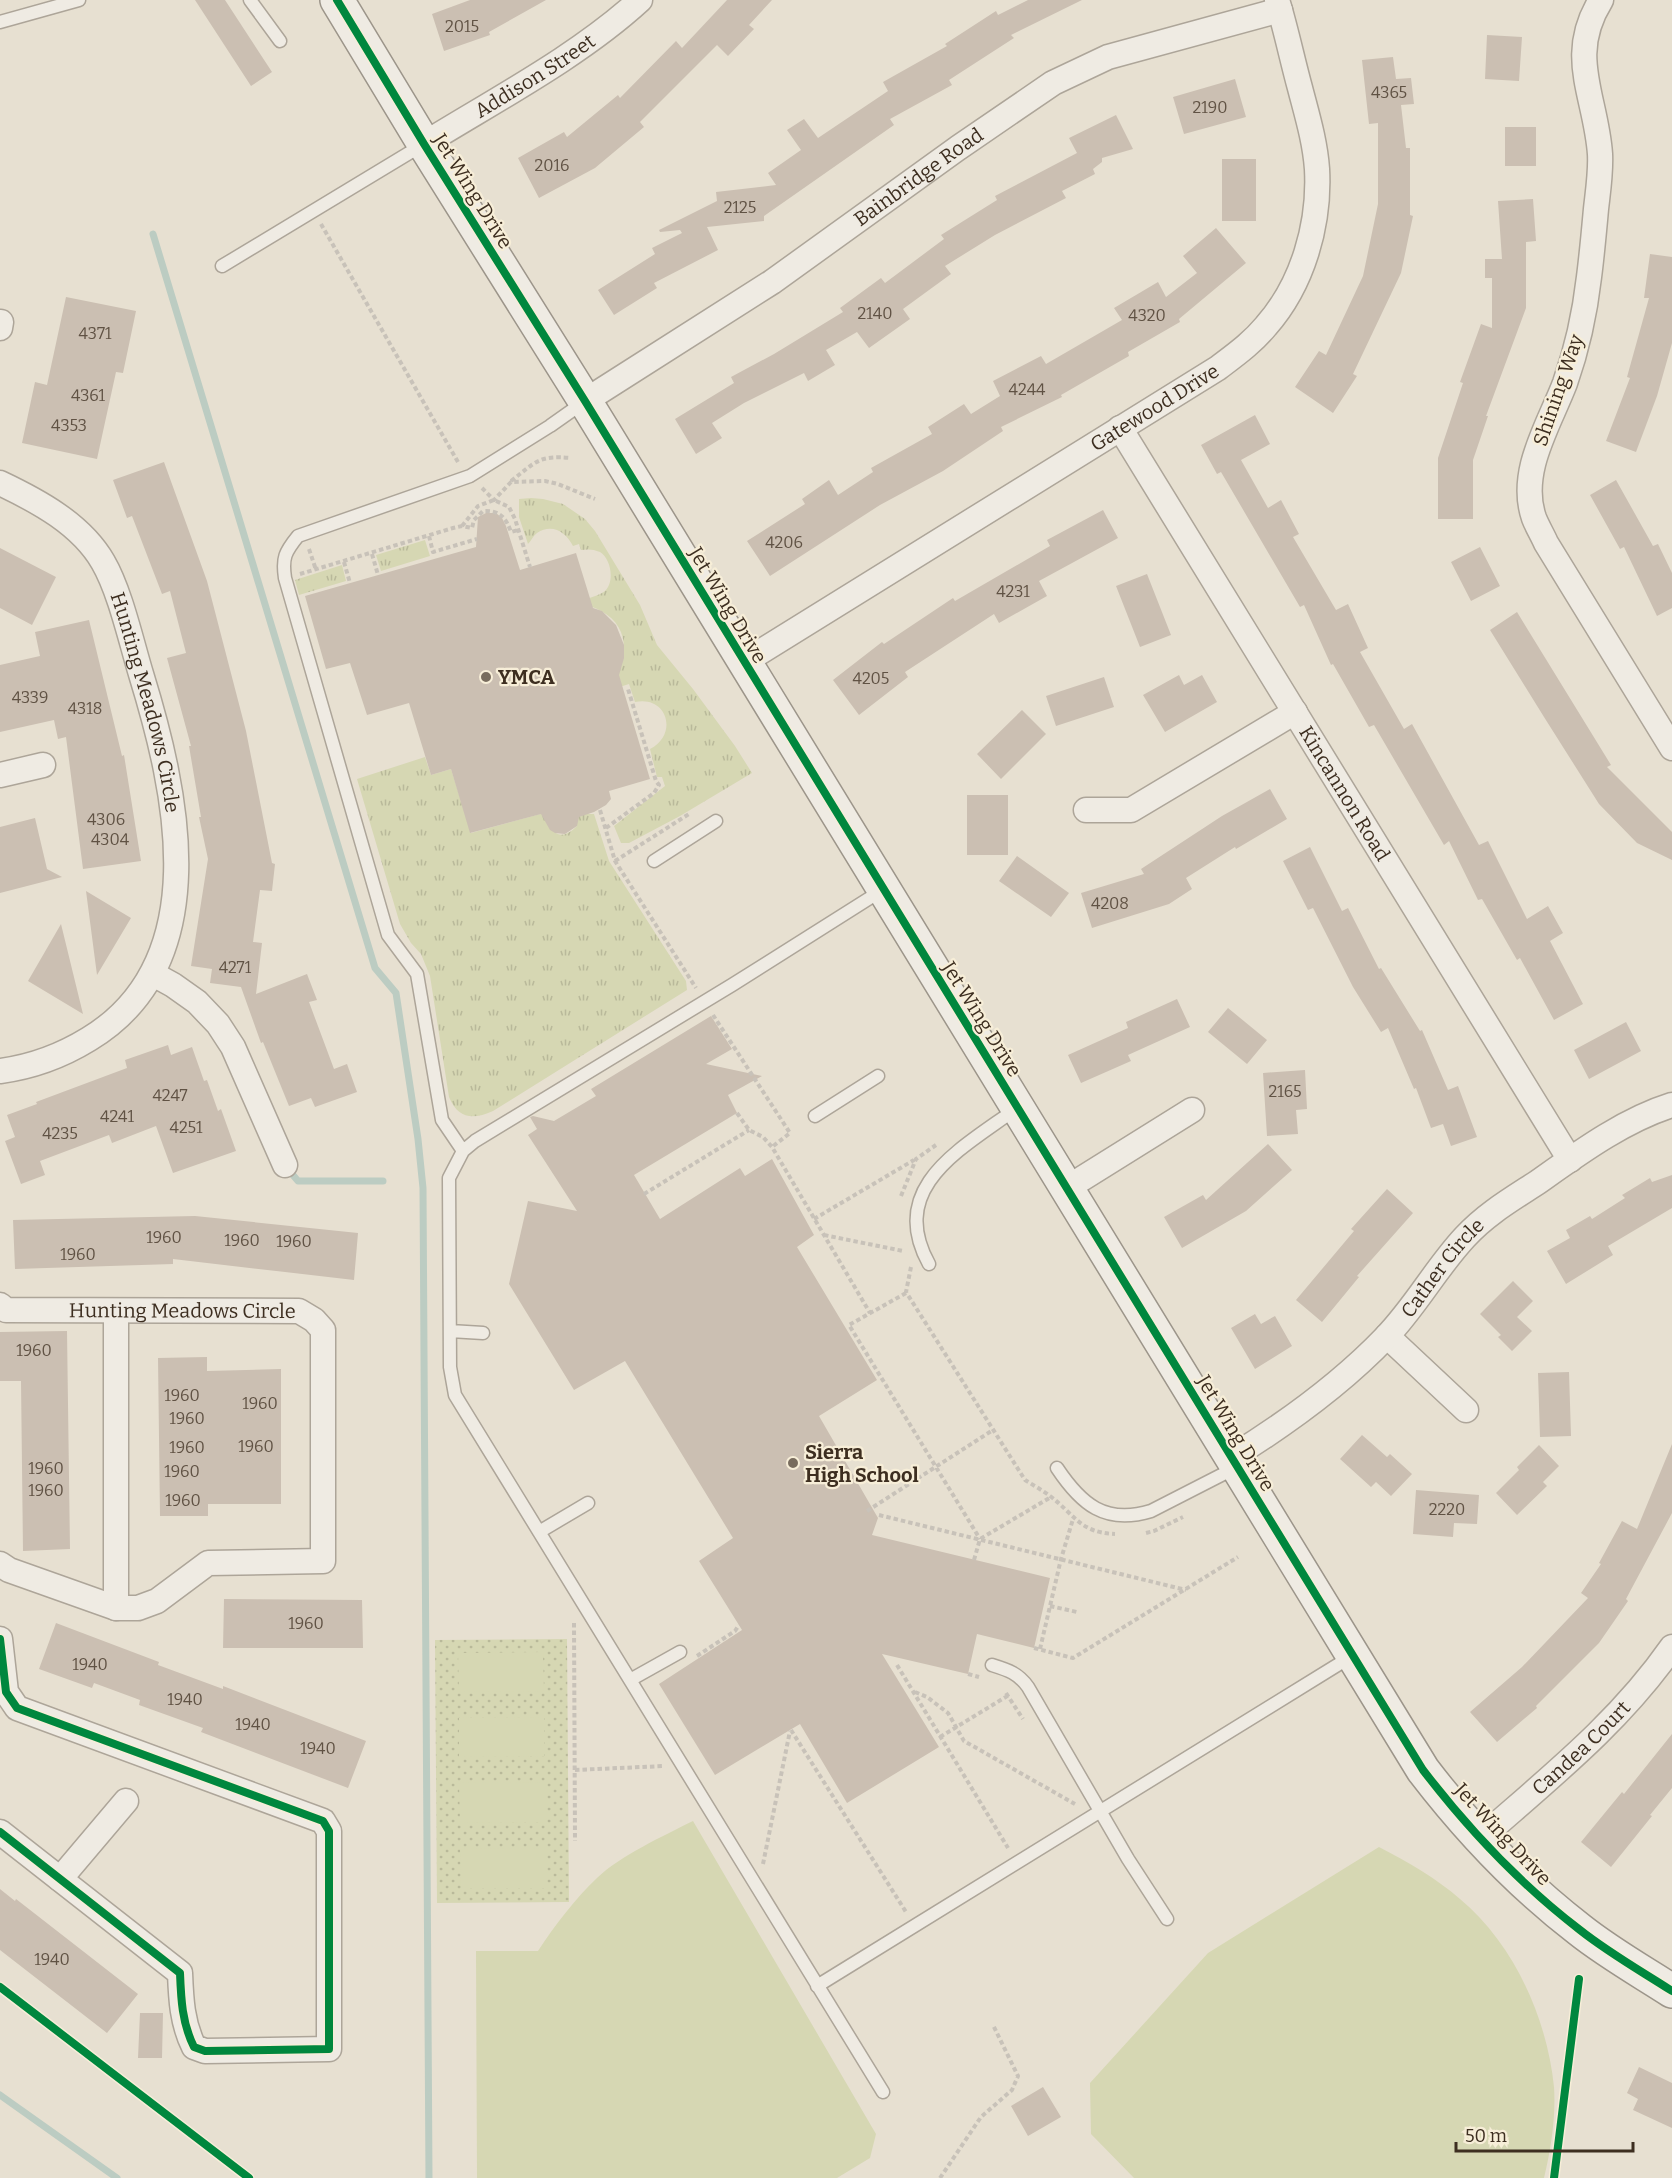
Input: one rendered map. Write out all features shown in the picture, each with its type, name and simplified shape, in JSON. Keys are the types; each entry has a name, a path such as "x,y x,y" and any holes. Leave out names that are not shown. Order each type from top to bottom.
{"main road":[{"name":"Jet Wing Drive","path":"337,0 1423,1770 1451,1806 1517,1878 1581,1932 1672,1991"}],"street":[{"name":"Addison Street","path":"424,144 568,55 600,33 640,0"},
{"name":"Shining Way","path":"1601,0 1591,16 1585,36 1583,57 1598,133 1600,156 1589,277 1579,334 1566,381 1538,447 1532,471 1530,494 1534,517 1546,543 1672,748"},
{"name":"Bainbridge Road","path":"585,401 772,282 958,147 1053,83 1108,57 1278,5"},
{"name":"Gatewood Drive","path":"744,662 1243,350 1266,326 1286,299 1300,269 1311,238 1316,207 1317,169 1313,138 1278,5"},
{"name":"Kincannon Road","path":"1120,428 1570,1160"},
{"name":"Hunting Meadows Circle","path":"0,483 29,496 56,514 84,537 103,562 119,601 148,695 169,785 175,834 176,872 173,910 165,946 153,974 133,1002 108,1027 79,1045 44,1060 0,1071"},
{"path":"1086,810 1131,810 1295,712"},
{"path":"0,775 43,765"},
{"path":"153,974 197,1002 218,1024 233,1047 285,1166"},
{"name":"Cather Circle","path":"1235,1461 1350,1373 1387,1336 1416,1302 1448,1257 1486,1216 1570,1160 1633,1122 1672,1105"},
{"path":"1067,1188 1192,1110"},
{"name":"Hunting Meadows Circle","path":"0,1305 6,1310 299,1311 314,1320 323,1330 323,1561 208,1563 156,1601 138,1608 116,1608 9,1570 0,1564"},
{"path":"116,1312 116,1608"},
{"path":"1387,1336 1466,1410"},
{"path":"0,1640 6,1692 17,1708 323,1821 329,1831 329,2049 205,2051 194,2047 186,2032 180,1973 0,1832"},
{"name":"Candea Court","path":"1480,1839 1602,1731 1634,1696 1672,1647"},
{"path":"60,1879 126,1801"}],"lane":[{"path":"0,22 79,0"},
{"path":"250,0 280,42"},
{"path":"222,266 424,144"},
{"path":"463,1151 442,1120 417,974 388,935 285,578 283,563 287,549 298,536 470,476 550,426 585,401"},
{"path":"654,861 716,821"},
{"path":"883,2092 455,1395 450,1367 449,1178 463,1151 475,1141 732,985 884,889"},
{"path":"815,1116 878,1076"},
{"path":"929,1264 921,1250 917,1235 919,1203 925,1186 949,1158 1017,1108"},
{"path":"450,1331 483,1333"},
{"path":"1057,1467 1070,1487 1095,1509 1113,1514 1136,1516 1170,1503 1235,1461"},
{"path":"539,1532 588,1503"},
{"path":"630,1680 680,1652"},
{"path":"817,1986 1352,1656"},
{"path":"992,1665 1013,1672 1029,1687 1128,1859 1167,1919"}],"path":[{"path":"313,211 456,459 494,500 509,507 530,567"},
{"path":"462,526 478,506 494,500 511,482 543,459 571,458"},
{"path":"511,482 545,481 558,484 595,500"},
{"path":"285,578 462,526 472,528 479,514 483,512 492,511 503,516 511,532 518,530"},
{"path":"429,536 433,552 477,539"},
{"path":"309,548 316,570"},
{"path":"372,554 378,575"},
{"path":"344,562 350,583"},
{"path":"606,828 654,793 659,785 628,689"},
{"path":"600,810 615,861 790,1133 772,1147"},
{"path":"615,861 689,814"},
{"path":"737,1113 749,1130 764,1137 772,1147 870,1313"},
{"path":"645,1194 749,1130"},
{"path":"814,1219 916,1159 943,1139"},
{"path":"899,1206 902,1190 916,1159"},
{"path":"823,1234 903,1251"},
{"path":"901,1241 911,1268 906,1292 1025,1480 1051,1497 1073,1519 1086,1528 1102,1534 1122,1534"},
{"path":"906,1292 849,1325 980,1539"},
{"path":"867,1511 993,1430"},
{"path":"974,1560 980,1539 1051,1497"},
{"path":"1143,1533 1154,1531 1188,1514"},
{"path":"879,1515 1186,1590"},
{"path":"1040,1649 1073,1519"},
{"path":"1034,1648 1073,1658 1238,1557"},
{"path":"1050,1606 1077,1612"},
{"path":"575,1841 574,1616 587,1610"},
{"path":"897,1665 1017,1863"},
{"path":"968,1674 983,1678"},
{"path":"1000,1688 1009,1695 1027,1725"},
{"path":"914,1692 927,1697 948,1713 963,1742 1075,1804"},
{"path":"940,1737 1009,1695"},
{"path":"758,1888 791,1730 915,1926"},
{"path":"575,1770 664,1767 678,1759"},
{"path":"1069,1794 1075,1804"},
{"path":"1066,1810 1075,1804"},
{"path":"1008,1848 1017,1842"},
{"path":"896,1917 906,1911"},
{"path":"940,2178 981,2118 1012,2090 1018,2076 993,2025"}],"green space":[{"path":"531,498 563,504 585,519 595,531 640,605 657,645 693,689 752,773 629,843 621,843 614,826 665,786 662,777 657,777 650,749 659,742 664,734 665,717 655,704 646,701 635,702 629,684 604,692 612,683 622,661 623,638 612,619 590,606 579,603 605,591 611,576 609,565 600,552 581,550 579,544 573,546 558,530 543,530 537,533 528,544 519,517 519,499"},
{"path":"425,540 430,556 381,571 376,555"},
{"path":"342,565 346,581 299,595 295,580"},
{"path":"425,757 431,775 451,769 471,833 544,813 552,830 560,835 577,826 576,814 594,814 609,861 686,981 687,990 493,1111 479,1116 467,1116 457,1110 449,1097 430,976 421,954 411,943 400,924 357,779"},
{"path":"567,1639 569,1902 437,1903 435,1640"},
{"path":"543,1652 544,1691 459,1692 458,1653"},
{"path":"544,1717 544,1756 459,1757 459,1718"},
{"path":"545,1782 545,1822 460,1823 459,1783"},
{"path":"693,1821 876,2134 870,2158 837,2178 477,2178 476,1951 538,1951 573,1903 606,1870 642,1847"},
{"path":"1379,1847 1401,1858 1460,1899 1496,1938 1512,1960 1525,1984 1544,2035 1554,2087 1552,2133 1544,2178 1134,2178 1091,2134 1090,2083 1208,1953"},
{"path":"546,1848 546,1888 461,1888 460,1849"}],"building":[{"path":"195,0 225,0 272,72 251,86"},
{"path":"470,0 546,0 489,32 490,35 444,51 432,14"},
{"path":"727,0 772,0 749,25 754,29 728,56 717,45 640,122 644,127 595,168 539,198 518,158 564,132 567,137 618,95 620,98 676,41 682,48"},
{"path":"1028,0 1082,0 1011,35 1014,38 949,80 952,85 890,119 894,125 764,216 764,221 707,227 718,250 654,283 657,288 614,315 598,290 655,254 652,248 682,233 680,230 660,232 659,230 717,201 716,192 776,185 768,173 801,150 787,130 804,119 818,138 888,91 883,82 947,46 945,44 996,11 998,15"},
{"path":"1487,35 1522,37 1519,81 1485,79"},
{"path":"1393,57 1396,79 1411,78 1414,104 1401,105 1406,148 1410,148 1410,215 1413,216 1401,273 1353,374 1357,376 1333,413 1295,387 1319,351 1326,355 1363,276 1378,204 1378,123 1369,124 1362,60"},
{"path":"1235,79 1246,117 1184,134 1173,97"},
{"path":"1116,115 1133,149 1102,158 1102,162 1093,169 1095,174 1062,191 1066,198 995,235 945,266 951,274 903,309 910,319 869,348 857,332 826,350 835,365 808,381 804,373 744,403 712,423 722,438 696,454 675,419 734,383 731,377 843,312 840,308 881,278 885,283 944,239 941,235 997,200 995,196 1077,153 1069,138"},
{"path":"1505,127 1536,127 1536,166 1505,166"},
{"path":"1222,159 1256,159 1256,221 1222,221"},
{"path":"1533,199 1536,241 1526,242 1526,308 1486,416 1488,416 1473,460 1473,519 1438,519 1438,458 1463,383 1460,382 1481,324 1492,328 1492,278 1485,278 1485,259 1502,259 1498,201"},
{"path":"1216,228 1246,263 1179,319 1180,322 1128,352 1129,356 1061,395 1062,397 1001,427 1003,431 943,471 880,505 770,576 747,541 805,504 802,499 829,480 838,495 873,472 871,468 932,434 928,427 964,404 971,414 1000,396 993,381 1041,356 1046,364 1122,320 1114,308 1158,282 1166,297 1197,273 1183,256"},
{"path":"1650,254 1672,257 1672,343 1657,396 1636,452 1606,441 1630,378 1627,377 1649,298 1644,298"},
{"path":"66,297 136,311 123,373 116,372 97,459 22,443 35,382 47,385"},
{"path":"1255,415 1270,444 1241,460 1268,508 1281,500 1299,534 1293,537 1336,610 1348,604 1368,648 1360,652 1404,729 1412,724 1479,845 1488,841 1527,919 1548,906 1563,933 1550,941 1583,1004 1554,1020 1520,958 1517,960 1482,899 1478,900 1449,841 1444,845 1374,725 1369,727 1333,664 1331,665 1304,605 1300,607 1221,472 1217,474 1201,445"},
{"path":"164,462 207,581 246,731 272,863 275,864 272,891 260,890 253,942 262,943 256,994 307,974 317,1000 309,1002 334,1069 347,1064 357,1092 315,1107 311,1098 289,1106 263,1042 261,1043 241,987 210,983 212,969 191,966 208,859 199,817 201,817 189,746 191,746 167,658 186,653 170,591 162,594 132,516 127,518 113,480"},
{"path":"1616,480 1653,546 1658,544 1672,573 1672,608 1657,616 1624,547 1620,549 1590,495"},
{"path":"1103,510 1118,538 1039,581 1047,596 999,623 994,614 905,672 908,677 859,715 833,680 882,642 884,644 953,598 955,601 1050,546 1047,540"},
{"name":"YMCA","path":"486,513 496,513 502,518 520,570 576,553 593,608 602,611 616,625 624,645 624,658 619,675 650,779 609,791 611,799 606,805 579,817 577,826 565,834 550,830 541,814 470,833 451,769 431,775 409,703 367,715 350,663 326,669 305,596 476,547 478,517"},
{"path":"1480,547 1500,586 1471,601 1451,562"},
{"path":"0,548 56,577 32,625 0,608"},
{"path":"1147,574 1171,635 1140,647 1116,586"},
{"path":"1517,612 1611,765 1607,767 1672,832 1672,860 1637,843 1599,804 1544,717 1490,630"},
{"path":"89,620 122,756 124,755 141,861 83,869 66,737 58,739 54,720 0,732 0,665 40,656 35,632"},
{"path":"1179,675 1184,685 1202,675 1217,702 1165,732 1143,695"},
{"path":"1104,677 1114,707 1056,726 1046,696"},
{"path":"1022,710 1046,734 1001,779 977,754"},
{"path":"1270,789 1287,819 1236,849 1235,847 1186,878 1192,889 1169,904 1092,928 1081,893 1144,874 1141,869 1222,816"},
{"path":"967,795 1008,795 1008,855 967,855"},
{"path":"35,818 47,869 62,877 0,893 0,827"},
{"path":"1310,847 1342,911 1348,908 1379,969 1381,968 1420,1031 1422,1030 1448,1090 1458,1086 1477,1137 1451,1146 1443,1124 1431,1128 1416,1088 1414,1089 1388,1028 1381,1032 1353,987 1313,908 1308,910 1283,861"},
{"path":"1017,856 1069,893 1051,917 999,881"},
{"path":"86,891 131,918 97,975"},
{"path":"61,924 83,1014 28,981"},
{"path":"1177,999 1190,1027 1128,1055 1131,1061 1081,1083 1068,1055 1128,1028 1126,1022"},
{"path":"1228,1008 1267,1040 1247,1064 1208,1032"},
{"path":"711,1016 732,1049 706,1064 762,1076 728,1095 737,1113 634,1175 660,1219 740,1168 745,1176 772,1159 814,1235 797,1247 877,1380 819,1416 878,1518 872,1535 1050,1578 1034,1648 977,1634 968,1674 882,1654 939,1747 847,1803 800,1724 715,1775 659,1684 742,1630 699,1561 733,1538 625,1361 574,1390 509,1284 528,1201 577,1211 528,1135 537,1129 530,1117 554,1121 596,1096 591,1089"},
{"path":"1626,1022 1641,1051 1589,1079 1574,1050"},
{"path":"168,1045 171,1055 192,1047 218,1111 221,1109 236,1151 173,1173 156,1126 112,1143 109,1135 40,1161 45,1175 21,1184 5,1141 15,1137 7,1115 127,1068 125,1060"},
{"path":"1305,1070 1307,1109 1296,1110 1298,1134 1267,1136 1263,1073"},
{"path":"1268,1144 1292,1170 1246,1211 1182,1248 1164,1217 1203,1195 1206,1200"},
{"path":"1672,1175 1672,1208 1608,1246 1613,1255 1566,1284 1547,1251 1570,1238 1566,1230 1590,1216 1592,1219 1625,1198 1622,1195 1650,1178 1652,1182"},
{"path":"1387,1189 1413,1213 1357,1276 1359,1277 1322,1322 1296,1300 1354,1231 1351,1229"},
{"path":"195,1216 358,1233 354,1280 173,1259 173,1264 15,1269 13,1220"},
{"path":"1513,1281 1533,1301 1517,1317 1532,1331 1512,1351 1498,1337 1501,1335 1480,1314"},
{"path":"1255,1314 1261,1324 1275,1316 1292,1346 1255,1369 1231,1328"},
{"path":"67,1331 70,1549 23,1551 21,1381 0,1381 0,1332"},
{"path":"207,1357 207,1371 281,1369 281,1504 208,1504 208,1516 160,1516 158,1358"},
{"path":"1569,1372 1571,1436 1540,1437 1538,1373"},
{"path":"1362,1435 1387,1457 1390,1454 1412,1474 1391,1496 1376,1482 1371,1487 1340,1459"},
{"path":"1672,1444 1672,1513 1626,1599 1628,1601 1599,1643 1536,1706 1537,1708 1497,1742 1470,1712 1522,1667 1588,1598 1581,1593 1601,1564 1599,1563 1622,1521 1637,1529"},
{"path":"1539,1445 1559,1466 1543,1482 1547,1486 1517,1515 1496,1493"},
{"path":"1416,1490 1479,1495 1477,1524 1454,1523 1453,1537 1413,1534"},
{"path":"224,1599 362,1600 363,1648 223,1648"},
{"path":"56,1623 159,1662 158,1665 223,1689 223,1686 366,1741 348,1788 201,1732 203,1728 139,1705 140,1700 94,1683 92,1688 39,1669"},
{"path":"1672,1734 1672,1788 1611,1867 1581,1842 1622,1792 1624,1794"},
{"path":"0,1889 138,1994 107,2033 0,1950"},
{"path":"140,2013 163,2013 162,2058 138,2058"},
{"path":"1639,2067 1672,2083 1672,2128 1633,2110 1638,2099 1627,2093"},
{"path":"1043,2087 1061,2117 1028,2136 1011,2106"}],"waterway":[{"path":"153,234 375,968 396,993 418,1139 423,1188 429,2178"},
{"path":"286,1167 298,1181 383,1181"},
{"path":"0,2095 117,2178"}],"cycle path":[{"path":"337,0 1423,1770 1477,1835 1537,1894 1591,1938 1672,1991"},
{"path":"0,1639 6,1692 17,1708 323,1821 329,1831 329,2049 205,2051 194,2047 185,2020 180,1973 0,1832"},
{"path":"1554,2178 1579,1979"},
{"path":"0,1987 249,2178"}],"place":[{"name":"YMCA","path":"486,677"},
{"name":"Sierra High School","path":"793,1463"}]}
